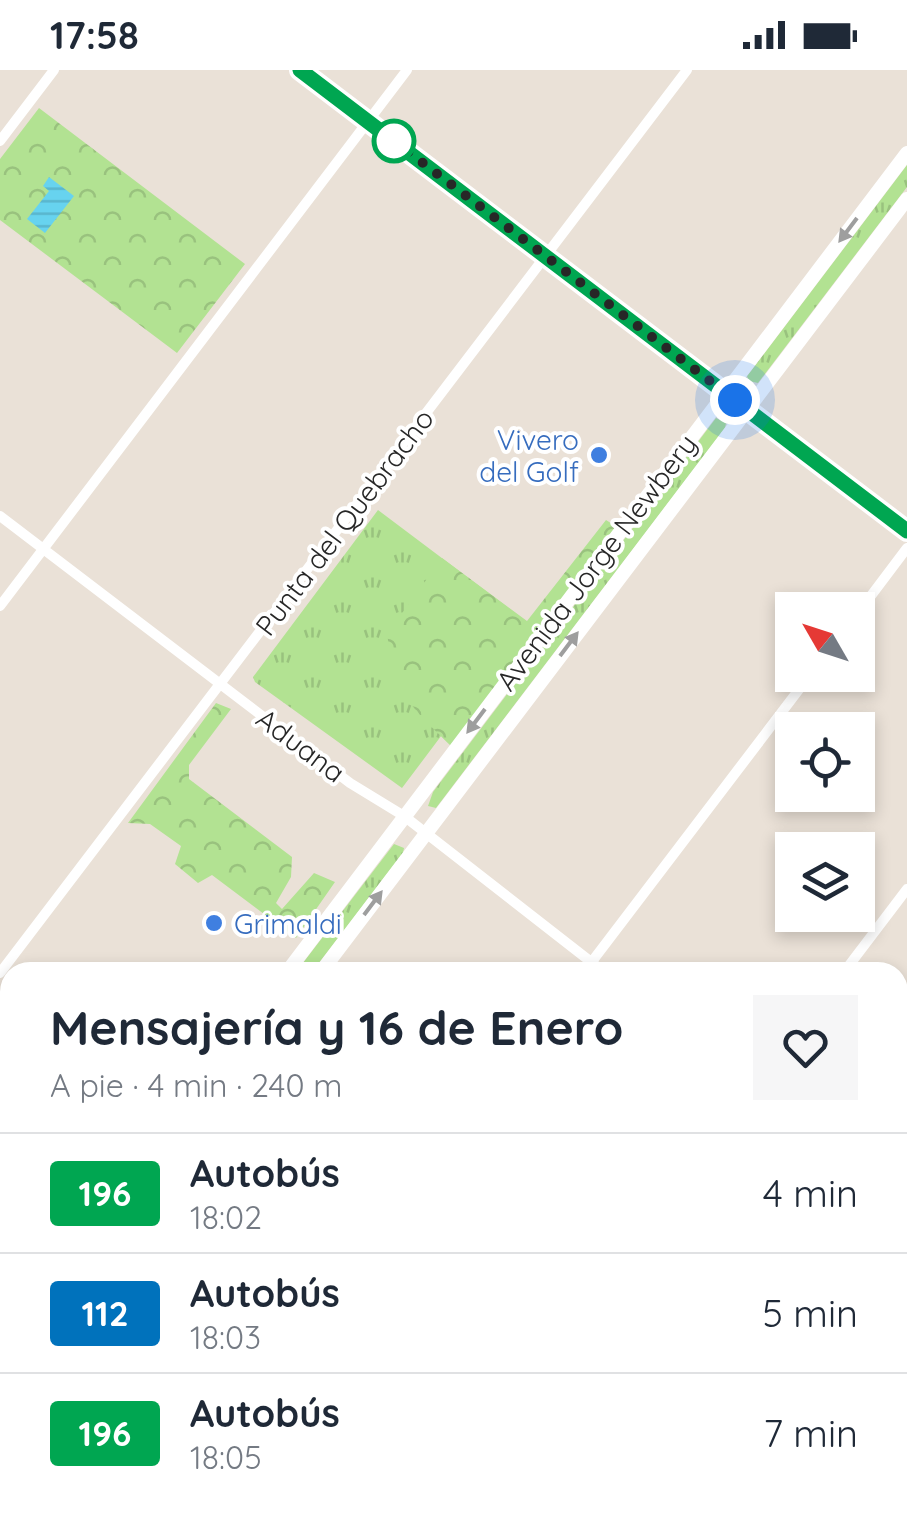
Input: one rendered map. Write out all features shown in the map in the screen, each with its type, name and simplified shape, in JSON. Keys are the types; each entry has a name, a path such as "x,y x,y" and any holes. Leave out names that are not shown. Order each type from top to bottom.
{"main road":[{"name":"Avenida Jorge Newbery","path":"294,962 907,152"},
{"name":"Avenida Jorge Newbery","path":"329,962 907,199"}],"street":[{"path":"0,141 54,70"},
{"path":"300,70 907,531"},
{"path":"0,606 407,70"},
{"name":"Punta del Quebracho","path":"8,962 688,70"},
{"name":"Aduana","path":"0,516 350,783 404,816 580,962"},
{"path":"874,592 907,548"},
{"path":"592,962 797,692"},
{"path":"852,962 907,890"}],"green space":[{"path":"39,108 245,264 177,353 0,220 0,159"},
{"path":"907,165 907,187 758,383 749,381 747,376"},
{"path":"716,418 726,423 725,428 436,808 428,806 433,792"},
{"path":"378,510 527,622 402,788 253,677"},
{"path":"606,520 617,527 451,746 406,697 395,672 387,634 442,558 527,621"},
{"path":"216,703 231,709 189,765 189,779 292,857 291,877 276,903 282,909 314,873 335,882 296,938 212,875 198,883 175,864 181,846 150,824 128,823"},
{"path":"394,844 404,848 320,962 304,962"}],"water":[{"path":"49,177 74,196 45,233 27,219 49,191 43,186"}],"bus line":[{"name":"196","path":"300,70 907,531"}],"place":[{"name":"Vivero del Golf","path":"599,455"},
{"name":"Grimaldi","path":"214,923"}],"route":[{"path":"394,141 735,400"}]}
